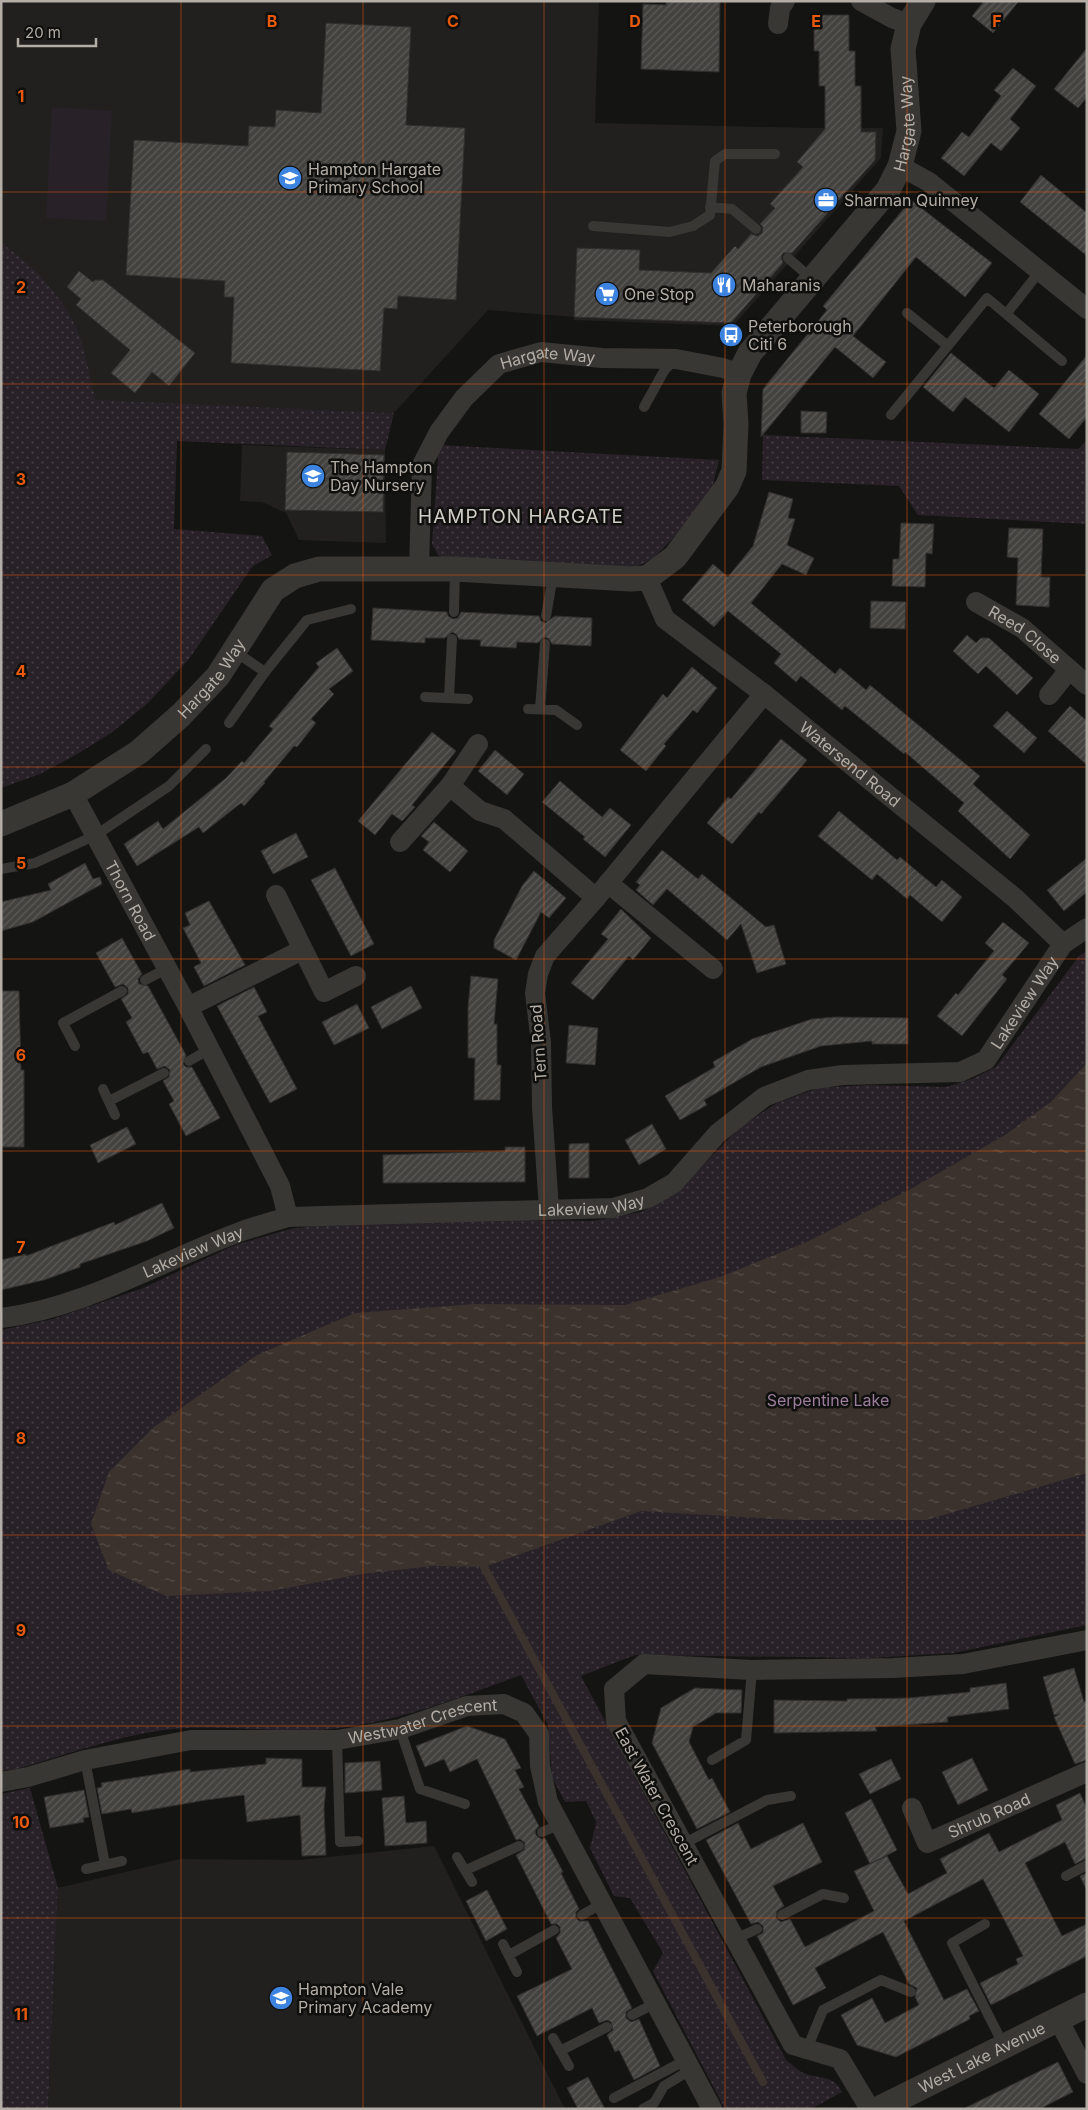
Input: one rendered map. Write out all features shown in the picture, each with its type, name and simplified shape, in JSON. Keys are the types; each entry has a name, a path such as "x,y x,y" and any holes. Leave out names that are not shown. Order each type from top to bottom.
{"street":[{"path":"778,24 780,8 785,1"},
{"path":"861,1 892,18 909,24"},
{"name":"Hargate Way","path":"1,824 73,794 140,752 182,715 218,676 273,590 295,576 319,570 455,569 553,576 647,578 675,557 727,487 734,471 736,424 734,393 739,374 750,353 888,190 900,166 909,131 903,49 909,24 923,1"},
{"path":"900,166 929,182 1087,309"},
{"name":"Hargate Way","path":"419,570 422,465 439,432 464,398 499,364 541,352 602,358 676,359 723,368 739,374"},
{"name":"Watersend Road","path":"647,578 665,619 764,694 1015,898 1063,944"},
{"name":"Reed Close","path":"976,602 1022,628 1087,685"},
{"name":"Reed Close","path":"1049,695 1069,670"},
{"name":"Tern Road","path":"549,1209 542,1107 541,1044 535,993 538,974 545,956 764,694"},
{"path":"400,842 450,786 478,744"},
{"path":"450,786 480,811 504,819 713,970"},
{"name":"Thorn Road","path":"73,794 168,968 280,1186 288,1217"},
{"path":"276,895 324,992 356,976"},
{"name":"Lakeview Way","path":"1,1318 42,1311 119,1284 238,1233 288,1217 613,1208 648,1198 674,1183 718,1133 764,1097 808,1080 843,1075 960,1072 986,1060 1063,944 1087,928"},
{"path":"188,1007 302,950"},
{"name":"East Water Crescent","path":"870,2109 840,2059 793,2045 616,1721 614,1690 644,1664 752,1670 893,1668 963,1664 1087,1640"},
{"name":"Westwater Crescent","path":"1,1782 28,1777 85,1760 191,1740 337,1740 400,1729 467,1706 504,1704 524,1713 539,1734 540,1766 548,1802 712,2109"},
{"name":"Shrub Road","path":"912,1808 927,1843 1087,1772"},
{"name":"West Lake Avenue","path":"878,2109 1059,2021 1087,2005"},
{"path":"1059,2021 1087,2074"}],"lane":[{"path":"593,226 670,232 693,226 710,215 715,161 725,154 775,154"},
{"path":"710,207 732,209 756,229"},
{"path":"788,258 813,280"},
{"path":"1007,313 1040,271"},
{"path":"891,415 987,298 1062,361"},
{"path":"907,313 948,346"},
{"path":"644,407 664,370 676,359"},
{"path":"454,612 455,569"},
{"path":"546,616 553,576"},
{"path":"229,724 265,672 307,620 351,609"},
{"path":"449,697 452,639"},
{"path":"540,709 544,644"},
{"path":"233,651 265,672"},
{"path":"425,696 468,699"},
{"path":"528,708 556,710 577,725"},
{"path":"1,869 35,863 96,835 169,786 206,749"},
{"path":"145,980 168,968"},
{"path":"75,1046 63,1023 122,991"},
{"path":"189,1061 210,1049"},
{"path":"109,1101 164,1073"},
{"path":"103,1089 116,1115"},
{"path":"712,1760 746,1740 752,1670"},
{"path":"400,1729 420,1789 465,1804"},
{"path":"337,1740 340,1842 358,1841"},
{"path":"85,1760 105,1864"},
{"path":"683,1844 767,1800 790,1796"},
{"path":"542,1832 561,1824"},
{"path":"466,1870 519,1846"},
{"path":"457,1857 472,1882"},
{"path":"86,1869 122,1861"},
{"path":"1066,1876 1087,1865"},
{"path":"782,1915 823,1894 844,1898"},
{"path":"582,1915 603,1903"},
{"path":"985,1924 952,1943 1005,2047"},
{"path":"735,1939 757,1929"},
{"path":"509,1955 554,1930"},
{"path":"503,1944 517,1972"},
{"path":"807,2049 823,2010 880,1980 911,1992"},
{"path":"632,2015 656,2004"},
{"path":"560,2051 607,2027"},
{"path":"553,2038 569,2066"},
{"path":"614,2098 689,2064"},
{"path":"643,2109 654,2103 664,2086 689,2064"}],"shaded area":[{"name":"Hampton Hargate Primary School","path":"1,1 599,1 595,123 883,128 881,158 733,326 574,320 574,317 488,310 394,413 96,401 79,336 1,243"},
{"name":"The Hampton Day Nursery","path":"242,445 385,450 386,543 299,540 286,513 262,502 240,501"},
{"name":"Hampton Vale Primary Academy","path":"434,1846 565,2109 48,2109 58,1888 180,1859 300,1860"}],"green space":[{"path":"52,107 112,111 106,221 46,218"},
{"path":"1,243 48,284 74,323 85,352 96,400 394,413 385,450 177,441 174,529 262,536 272,555 252,567 189,659 147,704 111,733 79,753 40,774 1,788"},
{"path":"763,435 1078,449 1087,440 1087,524 918,515 899,486 762,480"},
{"path":"439,445 719,460 711,492 654,558 630,570 446,561 438,555 432,544"},
{"name":"Serpentine Lake","path":"1087,951 1087,1625 953,1653 870,1658 635,1655 581,1676 786,2060 803,2073 831,2080 842,2092 811,2109 725,2109 653,1971 663,1953 630,1898 614,1896 590,1848 596,1822 586,1801 565,1802 552,1777 548,1725 521,1675 428,1708 355,1726 310,1730 185,1728 164,1730 108,1742 17,1769 1,1771 1,1330 53,1319 143,1288 235,1245 290,1229 327,1224 517,1220 594,1221 641,1212 676,1193 739,1128 777,1103 818,1088 867,1085 946,1087 972,1079 996,1067 1079,956"},
{"path":"30,1788 58,1888 48,2109 1,2109 1,1794"}],"water":[{"name":"Serpentine Lake","path":"1087,1063 1087,1473 926,1520 793,1520 641,1511 484,1567 433,1566 362,1574 270,1591 166,1596 109,1570 91,1524 109,1472 154,1427 257,1355 355,1313 475,1304 625,1305 720,1277 807,1242 909,1190 1005,1135 1051,1102"}],"building":[{"path":"666,1 720,2 719,72 641,69 643,4 666,5"},
{"path":"984,1 1019,1 993,33 972,16"},
{"path":"814,15 849,15 849,51 855,51 855,86 861,86 861,132 876,132 875,160 792,253 783,253 781,257 783,263 731,323 574,317 577,248 640,250 639,270 711,273 735,246 738,249 751,234 758,236 762,233 763,227 760,224 775,208 770,204 803,167 797,162 825,129 825,86 819,86 819,51 814,51"},
{"path":"326,23 411,27 406,125 465,128 456,300 398,296 397,309 384,308 380,371 231,363 234,297 224,297 225,281 126,275 134,140 248,146 249,126 275,127 276,110 321,113"},
{"path":"1087,48 1087,97 1078,108 1054,89"},
{"path":"1013,68 1036,86 1010,119 1020,128 1001,151 991,143 964,176 941,158 962,132 969,137 1001,96 994,90"},
{"path":"1041,175 1087,213 1087,256 1020,202"},
{"path":"911,200 992,263 965,297 916,257 853,336 886,362 873,378 835,347 761,437 763,389 827,310 823,306"},
{"path":"79,271 93,282 95,280 103,280 195,353 169,386 152,372 135,393 111,373 130,350 76,305 81,299 67,287"},
{"path":"951,353 994,388 1009,370 1039,394 1009,432 965,397 953,412 923,387"},
{"path":"1087,355 1087,417 1069,439 1039,414"},
{"path":"801,411 827,412 826,433 801,433"},
{"path":"287,452 384,455 383,512 285,510"},
{"path":"769,492 793,499 788,518 795,519 787,545 814,558 806,575 782,564 751,603 835,674 840,668 866,690 870,685 980,776 973,784 1030,835 1010,859 958,811 964,803 905,752 904,754 845,706 842,710 801,676 796,682 774,663 781,654 728,611 714,627 682,600 713,564 728,577 753,546"},
{"path":"901,523 934,524 932,554 926,553 925,587 892,586 893,559 899,559"},
{"path":"1009,528 1043,529 1041,577 1050,577 1049,607 1016,605 1018,558 1007,557"},
{"path":"871,601 906,602 905,629 870,628"},
{"path":"373,608 447,612 448,616 453,619 458,618 461,612 539,616 541,621 545,623 555,616 592,618 591,646 552,644 545,637 538,643 517,642 516,648 480,646 481,640 459,639 452,632 445,638 425,638 425,643 371,640"},
{"path":"967,635 976,643 981,638 989,638 1033,678 1017,695 986,666 978,674 953,651"},
{"path":"337,648 353,671 329,689 334,694 311,719 316,723 297,747 294,746 244,806 241,803 203,833 199,827 137,866 124,844 158,821 163,829 226,778 242,761 244,763 273,729 269,726 319,667 316,663"},
{"path":"692,667 717,688 697,713 693,710 664,744 666,746 646,771 620,750 663,694 667,698"},
{"path":"1070,706 1087,721 1087,765 1048,731"},
{"path":"1007,711 1037,738 1024,753 993,726"},
{"path":"432,732 456,751 412,805 415,807 402,821 392,814 375,835 358,821"},
{"path":"781,739 807,760 761,814 759,812 732,844 707,823 728,797 731,799"},
{"path":"495,750 524,774 507,795 478,771"},
{"path":"560,781 602,817 610,808 631,825 605,857 583,839 585,837 542,802"},
{"path":"839,811 897,860 900,857 936,887 942,880 962,897 942,922 910,895 907,899 877,874 872,880 818,836"},
{"path":"434,822 468,851 450,872 423,850 429,842 421,836"},
{"path":"296,833 308,857 273,874 261,851"},
{"path":"662,850 698,879 702,874 766,927 774,925 786,964 757,973 741,924 727,940 667,889 653,905 636,890 640,885 636,882"},
{"path":"1087,858 1087,892 1064,911 1047,890"},
{"path":"85,863 93,879 100,877 102,884 33,922 1,931 1,902 51,890 48,884"},
{"path":"335,868 374,944 351,956 311,880"},
{"path":"534,871 566,898 549,918 541,912 516,960 494,948 494,940 522,886"},
{"path":"209,901 245,965 204,986 194,967 201,963 183,928 190,925 185,913"},
{"path":"621,909 651,938 633,960 629,956 593,1000 571,983 608,939 601,934"},
{"path":"1003,922 1029,943 1002,975 1007,979 962,1036 937,1016 956,993 958,995 994,951 985,943"},
{"path":"122,938 142,974 138,979 139,984 148,986 186,1055 183,1064 186,1067 192,1067 220,1118 186,1136 169,1104 174,1101 163,1081 169,1077 170,1070 165,1066 157,1069 148,1052 143,1054 126,1022 132,1018 121,999 128,994 128,988 123,984 115,987 96,953"},
{"path":"471,976 498,979 494,1024 497,1024 497,1065 501,1065 500,1100 474,1100 475,1058 468,1058 468,1007"},
{"path":"411,986 422,1008 382,1029 371,1007"},
{"path":"254,987 267,1012 258,1016 297,1089 270,1103 217,1006"},
{"path":"1,991 19,991 21,1070 24,1070 24,1147 1,1147"},
{"path":"357,1004 369,1028 334,1045 322,1022"},
{"path":"836,1017 908,1018 908,1044 872,1044 872,1041 821,1046 761,1067 704,1100 707,1105 680,1120 665,1096 715,1067 713,1062 752,1039 812,1019"},
{"path":"569,1025 598,1028 595,1065 566,1063"},
{"path":"652,1124 666,1149 639,1165 625,1140"},
{"path":"127,1127 136,1144 98,1163 90,1145"},
{"path":"589,1143 589,1178 569,1178 569,1144"},
{"path":"505,1147 525,1147 525,1182 383,1183 383,1155 505,1151"},
{"path":"162,1203 174,1228 147,1241 80,1264 80,1267 44,1280 1,1290 1,1260 26,1254 26,1256 114,1222 115,1225"},
{"path":"1074,1668 1084,1702 1087,1701 1087,1760 1075,1764 1054,1717 1060,1714 1054,1715 1043,1677"},
{"path":"1006,1683 1009,1709 947,1717 948,1722 875,1727 877,1731 774,1733 774,1700 847,1701 847,1699 909,1698 970,1692 970,1688"},
{"path":"695,1688 742,1690 741,1713 716,1713 693,1727 689,1742 709,1780 712,1778 730,1812 697,1829 652,1743 661,1708"},
{"path":"467,1726 505,1739 521,1768 515,1770 524,1787 519,1789 539,1826 535,1831 536,1835 541,1839 545,1838 563,1872 561,1873 579,1909 576,1912 576,1918 579,1921 588,1921 632,2008 626,2012 626,2018 631,2022 639,2019 660,2066 634,2080 619,2050 615,2052 607,2035 613,2030 611,2022 607,2020 599,2023 592,2008 537,2036 517,1996 572,1969 556,1938 560,1933 560,1927 557,1924 551,1924 516,1855 524,1850 525,1843 520,1839 516,1840 477,1759 450,1772 444,1759 425,1767 416,1746"},
{"path":"266,1758 302,1759 302,1787 326,1787 324,1808 326,1855 302,1856 300,1815 247,1822 244,1795 132,1813 131,1809 102,1814 97,1788 102,1787 101,1783 190,1769 190,1772 266,1764"},
{"path":"972,1758 988,1790 958,1805 942,1772"},
{"path":"891,1759 901,1779 870,1794 859,1774"},
{"path":"380,1761 382,1790 345,1793 345,1763"},
{"path":"84,1790 89,1817 83,1818 84,1822 50,1828 44,1797"},
{"path":"1080,1793 1087,1809 1087,1858 1075,1864 1065,1842 1025,1863 1062,1936 1087,1924 1087,1956 991,2005 980,1983 1018,1964 1016,1959 1023,1956 983,1879 904,1921 944,2000 967,1989 979,2011 969,2016 970,2019 896,2057 857,2045 841,2015 872,1998 885,2023 919,2005 915,1997 917,1988 909,1984 883,1932 815,1968 826,1988 793,2005 757,1936 763,1933 763,1926 758,1922 751,1924 706,1840 738,1823 751,1849 803,1823 822,1862 773,1886 784,1906 777,1911 776,1918 781,1922 790,1919 805,1947 874,1911 854,1871 887,1856 908,1894 947,1873 940,1859 989,1833 999,1852 1062,1820 1056,1805"},
{"path":"404,1796 406,1823 426,1821 427,1843 385,1846 382,1798"},
{"path":"871,1799 897,1850 870,1864 845,1813"},
{"path":"1087,1873 1087,1891 1080,1876"},
{"path":"487,1890 507,1929 486,1941 466,1901"},
{"path":"1058,2062 1073,2092 1040,2109 963,2109"},
{"path":"588,2077 605,2109 578,2109 567,2088"}],"waterway":[{"path":"484,1567 763,2082"}],"place":[{"name":"Hampton Hargate Primary School","path":"290,178"},
{"name":"Sharman Quinney","path":"826,200"},
{"name":"Maharanis","path":"724,285"},
{"name":"One Stop","path":"607,294"},
{"name":"Peterborough Citi 6","path":"731,335"},
{"name":"The Hampton Day Nursery","path":"313,476"},
{"name":"Hampton Vale Primary Academy","path":"281,1998"}],"district":[{"name":"HAMPTON HARGATE","path":"521,516"}]}
